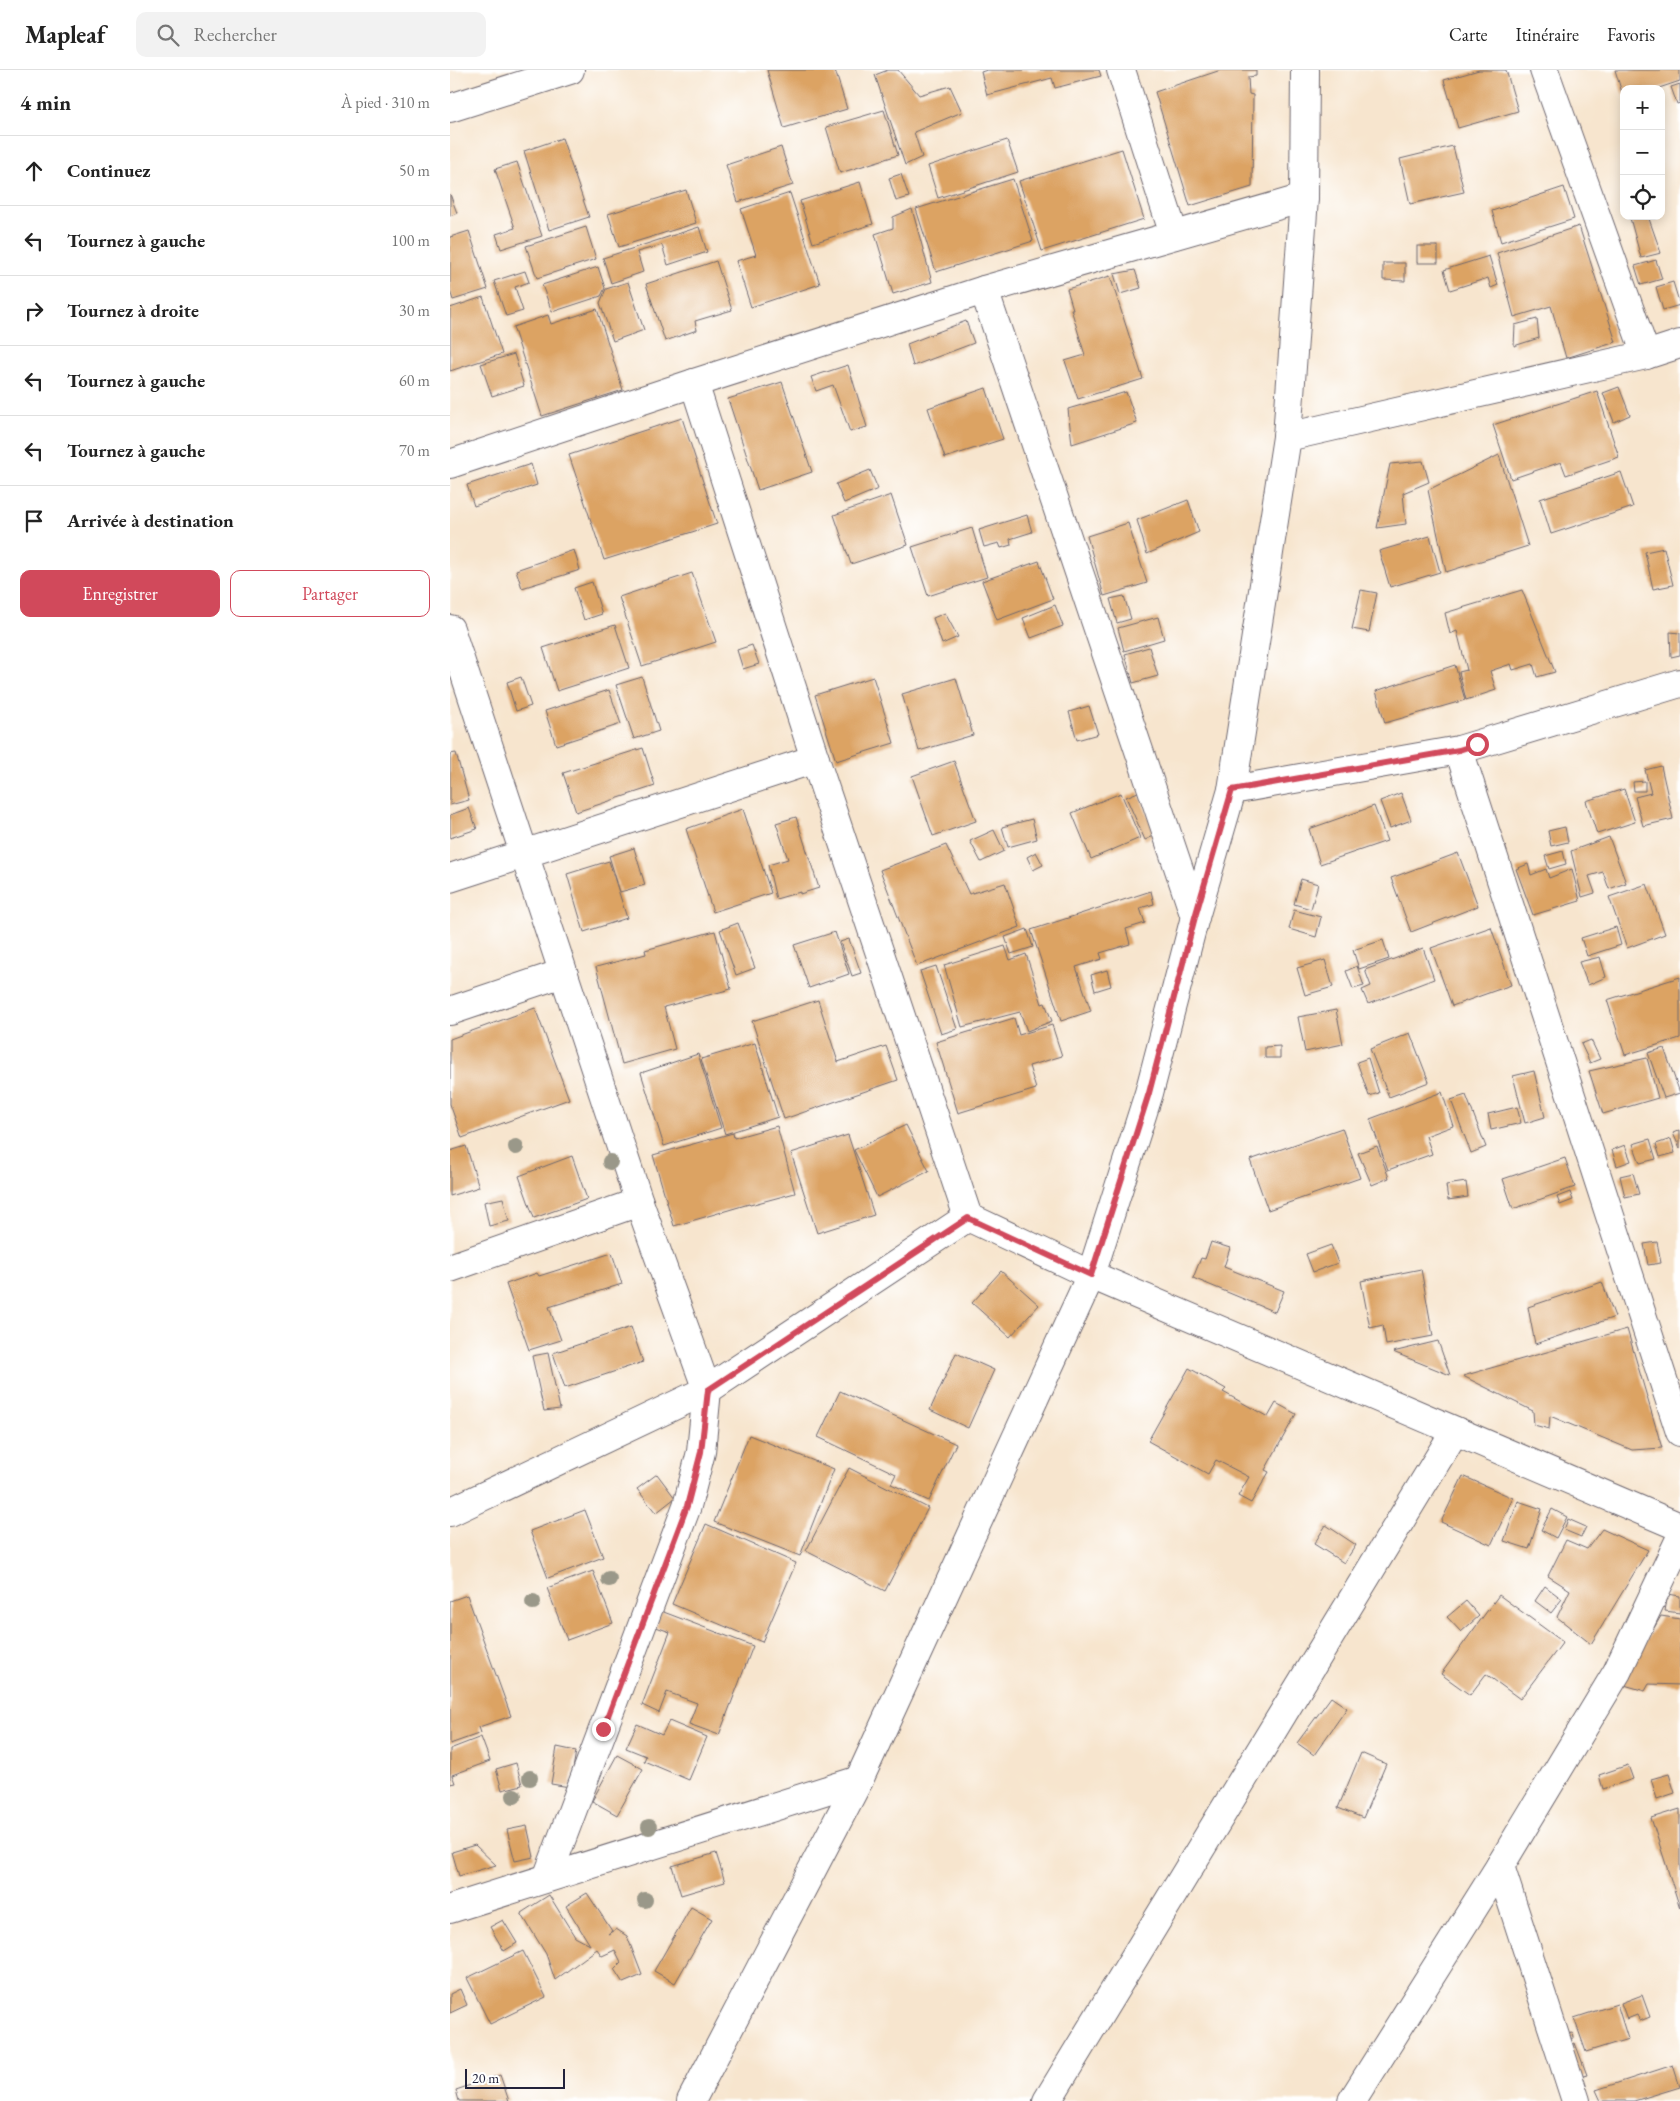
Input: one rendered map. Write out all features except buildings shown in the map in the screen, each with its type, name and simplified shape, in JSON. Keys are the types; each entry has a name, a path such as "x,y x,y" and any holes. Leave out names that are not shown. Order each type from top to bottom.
{"street":[{"path":"450,108 570,70"},
{"path":"1121,70 1174,235"},
{"path":"692,2101 859,1780 1091,1275 1149,1093 1195,917 1232,790 1287,437 1304,198 1305,70"},
{"path":"1544,70 1646,355"},
{"path":"450,464 984,290 1304,198"},
{"path":"984,290 1195,917"},
{"path":"1287,437 1646,355 1680,344"},
{"path":"694,383 815,759 968,1218 1091,1275 1680,1527"},
{"path":"450,629 639,1202 708,1390 701,1452 687,1506 547,1878"},
{"path":"1232,790 1459,750 1680,683"},
{"path":"1459,750 1680,1432"},
{"path":"450,878 815,759"},
{"path":"450,1011 563,973"},
{"path":"450,1268 639,1202"},
{"path":"450,1512 708,1390 968,1218"},
{"path":"1047,2101 1455,1431"},
{"path":"1352,2101 1500,1866 1617,1672 1680,1539"},
{"path":"450,1908 859,1780"},
{"path":"1500,1866 1576,2101"}],"route":[{"path":"603,1729 687,1506 701,1452 708,1390 968,1218 1091,1275 1149,1093 1195,917 1232,790 1459,750 1477,744"}]}
